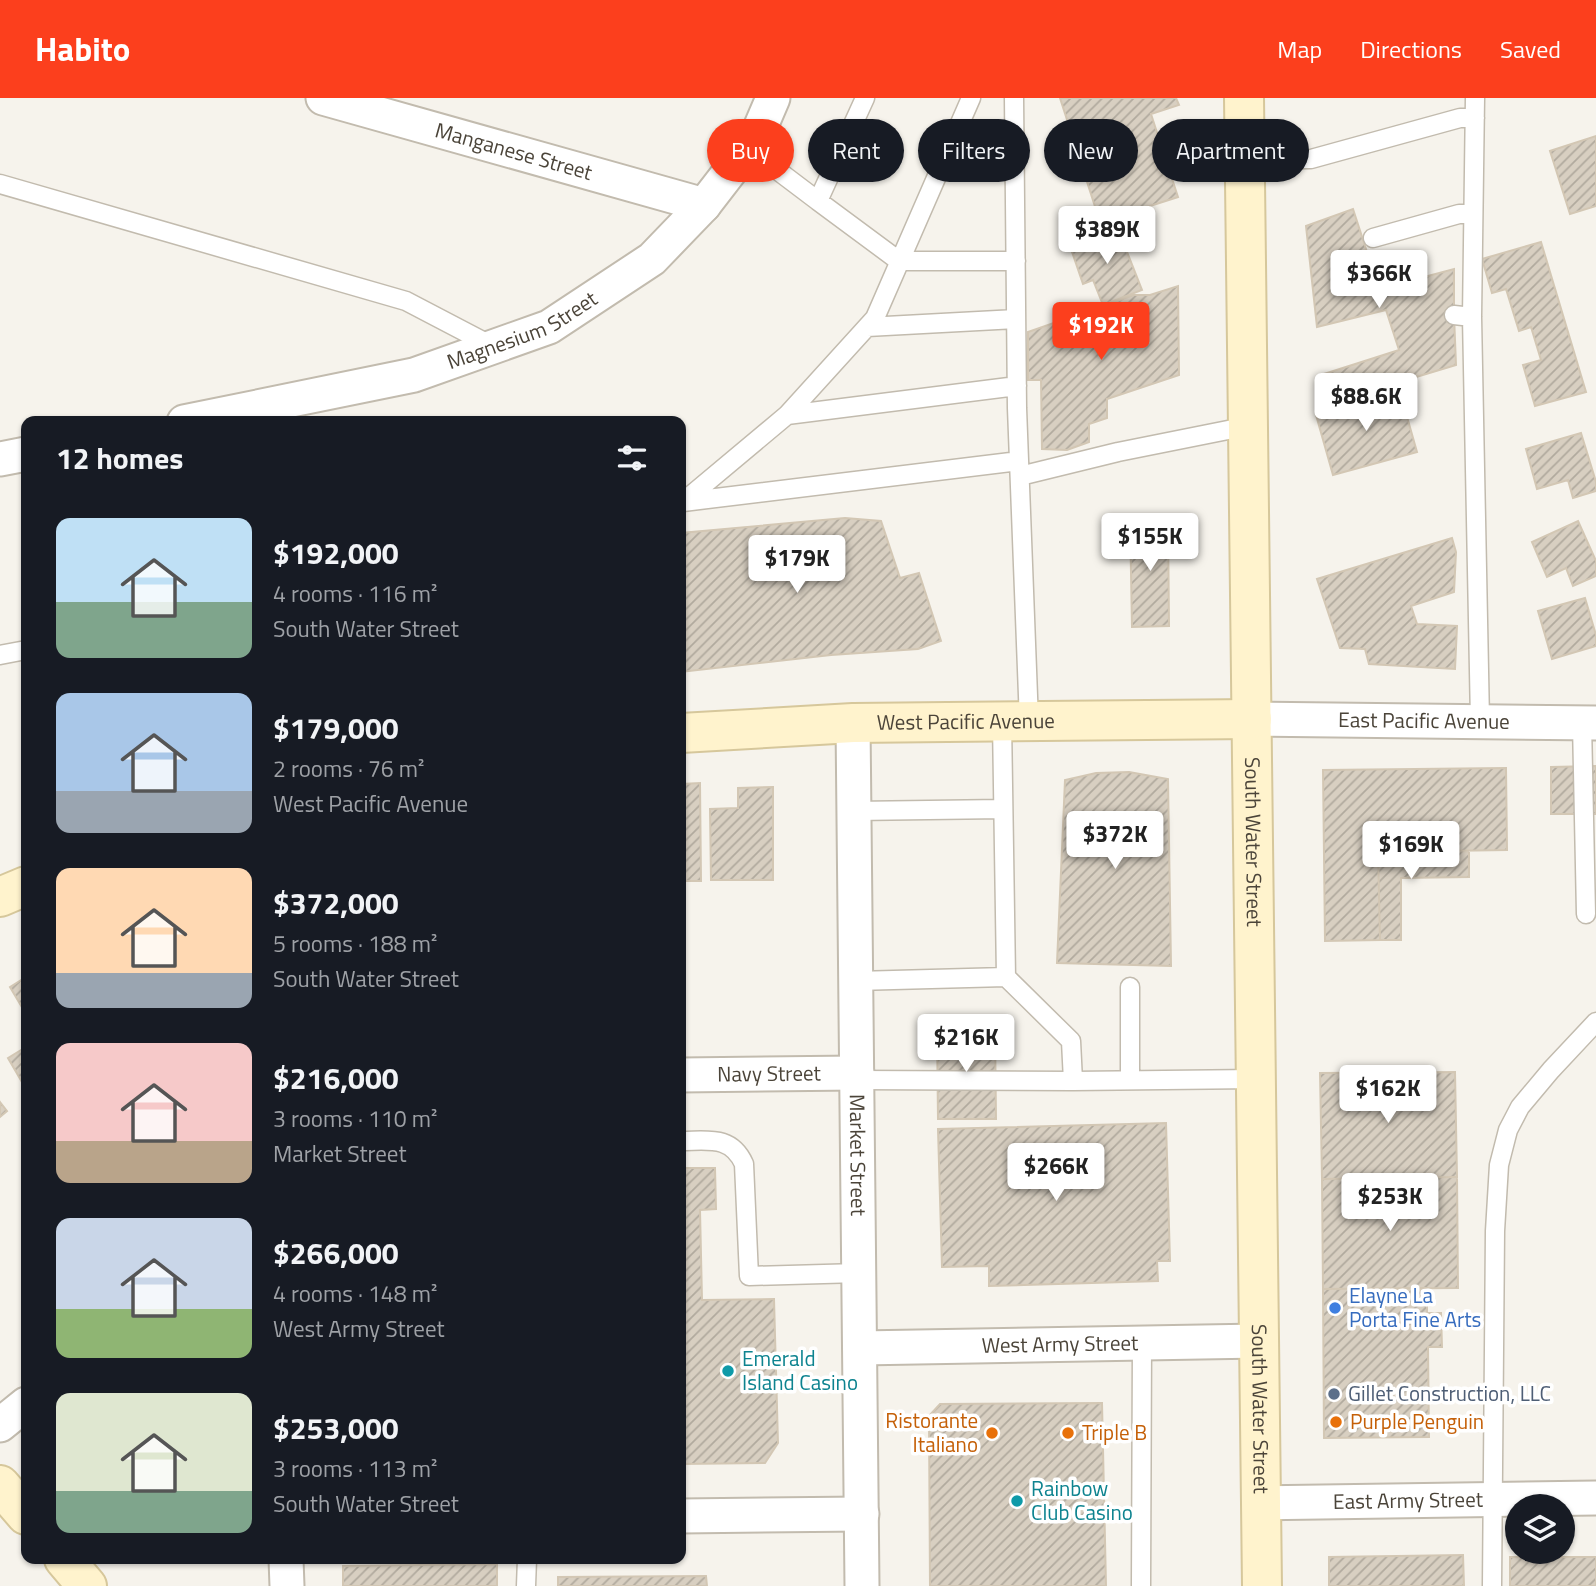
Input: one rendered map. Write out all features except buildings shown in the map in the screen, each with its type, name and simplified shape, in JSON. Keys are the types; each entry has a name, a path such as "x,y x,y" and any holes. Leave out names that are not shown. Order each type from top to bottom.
{"main road":[{"name":"South Water Street","path":"1244,98 1244,119"},
{"name":"South Water Street","path":"1245,182 1262,1586"},
{"name":"West Pacific Avenue","path":"686,733 853,723 1252,719"},
{"path":"0,897 21,888"},
{"path":"0,1485 21,1509"},
{"path":"68,1564 87,1586"}],"street":[{"name":"Manganese Street","path":"323,98 704,205"},
{"name":"Magnesium Street","path":"763,119 772,98"},
{"name":"Magnesium Street","path":"213,416 414,375 550,327 652,259 704,205 722,182"},
{"path":"0,459 21,455"},
{"name":"East Pacific Avenue","path":"1252,719 1589,723"},
{"name":"Market Street","path":"853,723 862,1586"},
{"name":"Navy Street","path":"686,1075 857,1077"},
{"name":"West Army Street","path":"860,1348 1259,1341"},
{"path":"0,1425 21,1408"},
{"name":"East Army Street","path":"1261,1503 1596,1498"},
{"path":"686,1516 862,1514"},
{"path":"286,1564 287,1586"}],"lane":[{"path":"818,201 865,98"},
{"path":"686,499 788,415 875,318 971,98"},
{"path":"1014,98 1019,468 1016,722 1003,809 1006,977 1071,1041 1073,1081"},
{"path":"1475,98 1472,317 1480,721"},
{"path":"1309,159 1460,118 1475,118"},
{"path":"793,182 899,261 1016,261"},
{"path":"0,184 406,301 494,347"},
{"path":"1373,238 1459,214 1473,214"},
{"path":"1454,315 1472,317"},
{"path":"867,327 1016,319"},
{"path":"788,415 1017,386"},
{"path":"686,502 1019,468 1118,452 1248,426"},
{"path":"0,655 21,651"},
{"path":"1586,914 1589,723"},
{"path":"854,811 1003,809"},
{"path":"856,981 1006,977"},
{"path":"1130,987 1130,1080"},
{"path":"1492,1586 1495,1231 1499,1165 1508,1129 1520,1107 1596,1022"},
{"path":"857,1077 1073,1081 1256,1079"},
{"path":"686,1141 727,1143 738,1151 744,1164 749,1276 859,1273"},
{"path":"1141,1586 1142,1342"},
{"path":"526,1586 527,1564"}],"place":[{"name":"Elayne La Porta Fine Arts","path":"1335,1308"},
{"name":"Emerald Island Casino","path":"728,1371"},
{"name":"Gillet Construction, LLC","path":"1334,1394"},
{"name":"Purple Penguin","path":"1336,1422"},
{"name":"Ristorante Italiano","path":"992,1433"},
{"name":"Triple B","path":"1068,1433"},
{"name":"Rainbow Club Casino","path":"1017,1501"}]}
